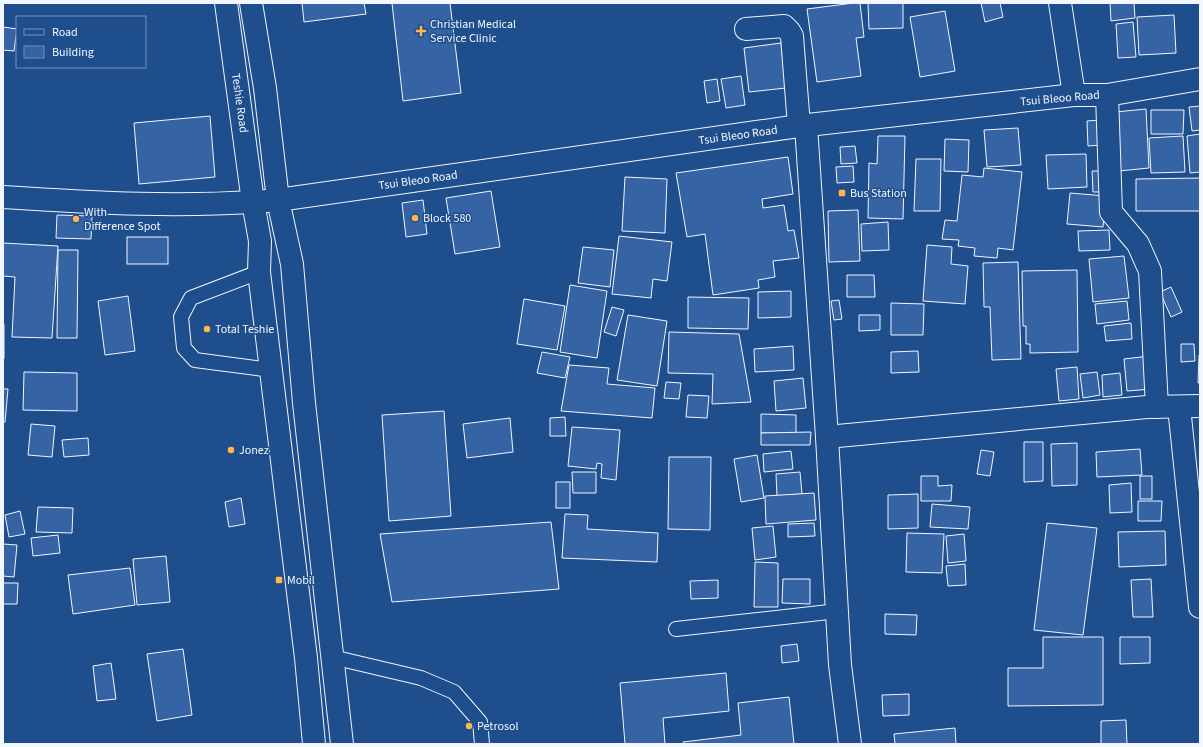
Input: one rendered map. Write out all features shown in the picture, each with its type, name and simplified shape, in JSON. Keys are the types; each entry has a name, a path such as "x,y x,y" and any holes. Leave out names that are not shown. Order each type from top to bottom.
{"street":[{"name":"Teshie Road","path":"226,3 253,202 260,241 259,272 306,658 314,744"},
{"path":"252,3 265,88 278,200 292,264 304,403 342,744"},
{"path":"1060,3 1074,95"},
{"path":"746,29 784,26 792,36 802,126 828,437 840,665 850,744"},
{"name":"Tsui Bleoo Road","path":"3,197 153,205 278,200 802,126 1074,95 1107,94 1200,79"},
{"path":"1107,94 1111,212 1138,244 1150,271 1157,407"},
{"path":"1179,406 1200,607"},
{"path":"828,437 1157,407 1200,406"}],"lane":[{"path":"259,272 191,298 181,317 184,348 195,360 271,370"},
{"path":"676,629 838,611"},
{"path":"332,657 421,678 454,692 480,722 482,744"}],"building":[{"path":"302,3 364,3 366,14 304,22"},
{"path":"392,3 450,3 461,93 403,101"},
{"path":"860,3 864,37 856,38 861,76 817,82 807,9"},
{"path":"868,3 903,3 903,28 869,29"},
{"path":"981,3 1000,3 1003,17 985,22"},
{"path":"1110,3 1134,3 1135,18 1111,21"},
{"path":"945,11 955,71 920,77 910,17"},
{"path":"1174,15 1176,53 1139,55 1137,17"},
{"path":"1133,22 1136,57 1118,58 1116,24"},
{"path":"3,27 16,29 14,51 3,50"},
{"path":"781,43 786,88 749,92 744,48"},
{"path":"741,76 745,105 726,108 721,79"},
{"path":"717,79 720,101 707,103 704,81"},
{"path":"1200,106 1200,130 1192,131 1189,107"},
{"path":"1146,109 1149,168 1119,171 1115,112"},
{"path":"1151,110 1184,110 1183,134 1151,134"},
{"path":"210,116 215,177 139,184 134,123"},
{"path":"1100,120 1102,145 1088,146 1087,121"},
{"path":"1018,128 1021,165 987,167 984,130"},
{"path":"1200,134 1200,172 1190,173 1187,136"},
{"path":"878,136 905,136 903,219 868,218 869,163 877,164"},
{"path":"1183,136 1185,172 1151,173 1149,138"},
{"path":"945,139 969,140 968,172 944,171"},
{"path":"855,146 857,163 841,164 840,147"},
{"path":"1086,154 1087,187 1048,189 1046,155"},
{"path":"788,157 793,194 762,199 763,208 784,205 788,231 794,230 799,258 773,261 775,277 758,280 759,288 713,295 705,234 687,237 676,173"},
{"path":"916,159 941,159 940,211 914,211"},
{"path":"853,166 854,182 837,183 836,167"},
{"path":"984,168 1022,172 1013,250 998,248 997,258 974,256 975,248 958,246 959,240 942,239 945,220 957,221 962,175 983,177"},
{"path":"1092,171 1106,171 1107,192 1093,192"},
{"path":"625,177 667,179 665,233 622,231"},
{"path":"1200,178 1200,211 1136,211 1136,179"},
{"path":"491,191 500,247 455,254 446,198"},
{"path":"1070,193 1106,196 1103,227 1067,224"},
{"name":"Block 580","path":"423,200 427,234 406,237 402,203"},
{"path":"858,210 860,261 829,262 828,211"},
{"path":"57,215 92,216 91,239 56,238"},
{"path":"888,222 889,250 862,251 861,224"},
{"path":"1109,230 1110,250 1079,251 1078,231"},
{"path":"619,236 672,242 667,281 653,279 651,298 612,294"},
{"path":"127,237 168,237 168,264 127,264"},
{"path":"3,243 58,246 52,338 12,337 15,277 3,276"},
{"path":"927,245 952,247 951,264 968,266 965,304 923,301"},
{"path":"583,247 614,250 610,287 578,283"},
{"path":"58,250 78,250 77,338 57,338"},
{"path":"1124,256 1129,298 1093,302 1089,259"},
{"path":"1018,262 1021,359 992,360 990,307 984,307 983,263"},
{"path":"1077,270 1078,352 1030,353 1030,344 1026,344 1026,326 1023,326 1022,271"},
{"path":"847,275 874,275 875,297 847,297"},
{"path":"570,285 607,291 597,358 560,352"},
{"path":"1171,287 1182,312 1171,317 1160,292"},
{"path":"791,291 791,317 758,318 758,292"},
{"path":"128,296 135,351 105,355 98,301"},
{"path":"688,297 749,298 748,329 688,328"},
{"path":"524,299 565,306 557,350 517,344"},
{"path":"839,300 842,319 834,320 831,301"},
{"path":"1127,301 1129,320 1097,324 1095,304"},
{"path":"891,303 924,304 923,335 891,335"},
{"path":"612,307 624,310 616,336 604,332"},
{"path":"628,315 667,321 657,386 617,380"},
{"path":"859,315 880,315 880,330 859,331"},
{"path":"1131,323 1132,339 1106,341 1104,326"},
{"path":"4,325 4,358 3,358"},
{"path":"669,332 739,334 751,402 712,404 713,374 668,373"},
{"path":"1181,344 1194,344 1195,361 1181,362"},
{"path":"793,346 794,370 755,372 754,349"},
{"path":"918,351 919,372 891,373 891,352"},
{"path":"542,352 570,357 565,378 537,373"},
{"path":"1199,355 1200,383 1198,383"},
{"path":"1149,356 1152,389 1127,391 1124,359"},
{"path":"569,365 609,368 607,384 655,388 652,418 561,411"},
{"path":"1077,367 1079,399 1059,401 1056,369"},
{"path":"24,372 77,373 77,411 23,410"},
{"path":"1097,372 1100,395 1083,398 1080,374"},
{"path":"1120,373 1122,395 1103,397 1102,375"},
{"path":"803,378 806,408 776,411 774,381"},
{"path":"666,382 681,383 679,399 664,398"},
{"path":"3,389 8,389 5,422 3,422"},
{"path":"688,395 709,396 707,418 686,417"},
{"path":"444,411 451,516 389,521 382,415"},
{"path":"761,414 796,415 796,433 761,433"},
{"path":"565,417 566,436 550,436 550,418"},
{"path":"510,418 513,452 467,458 463,424"},
{"path":"31,424 55,426 52,457 28,455"},
{"path":"572,427 620,430 616,480 601,478 602,464 597,463 596,469 568,466"},
{"path":"811,432 810,445 761,445 761,433"},
{"path":"88,438 89,455 64,457 62,440"},
{"path":"1024,442 1043,442 1043,481 1024,482"},
{"path":"1077,443 1077,485 1052,486 1051,444"},
{"path":"1140,449 1142,475 1097,477 1096,452"},
{"path":"981,450 994,452 990,476 977,474"},
{"path":"791,451 793,469 764,472 763,454"},
{"path":"757,455 764,498 741,502 734,459"},
{"path":"669,457 711,457 710,530 668,529"},
{"path":"572,472 596,472 596,493 573,493"},
{"path":"800,472 802,494 777,496 776,474"},
{"path":"921,476 938,476 938,486 952,485 951,501 921,501"},
{"path":"1140,476 1152,476 1152,499 1140,499"},
{"path":"556,482 570,482 570,508 556,508"},
{"path":"1131,483 1132,512 1110,513 1109,485"},
{"path":"814,493 816,520 766,524 765,496"},
{"path":"918,494 918,528 888,529 888,495"},
{"path":"241,498 245,524 229,527 225,502"},
{"path":"1138,501 1162,501 1161,521 1138,521"},
{"path":"932,504 970,507 968,529 930,527"},
{"path":"38,507 73,508 72,533 36,532"},
{"path":"20,511 25,534 9,537 5,515"},
{"path":"565,514 588,515 587,529 658,533 657,562 562,558"},
{"path":"551,522 559,589 392,602 380,534"},
{"path":"814,523 815,536 788,537 788,524"},
{"path":"1047,523 1097,528 1083,635 1034,630"},
{"path":"773,526 776,557 755,560 752,528"},
{"path":"1165,531 1166,565 1119,567 1118,532"},
{"path":"907,533 944,534 942,573 906,572"},
{"path":"964,534 966,561 948,563 946,536"},
{"path":"58,535 60,553 33,556 31,538"},
{"path":"3,544 17,545 14,577 3,576"},
{"path":"166,556 170,602 137,605 133,559"},
{"path":"755,562 778,563 778,607 754,607"},
{"path":"965,564 966,585 948,586 946,566"},
{"path":"130,568 135,605 73,614 68,575"},
{"path":"783,579 810,579 810,604 782,603"},
{"path":"1151,579 1153,617 1133,617 1131,580"},
{"path":"718,580 718,598 691,599 690,581"},
{"path":"3,583 18,583 17,604 3,604"},
{"path":"885,614 917,615 916,635 885,634"},
{"path":"1043,637 1103,637 1103,705 1008,706 1008,668 1043,668"},
{"path":"1120,637 1150,637 1150,663 1120,664"},
{"path":"797,644 799,661 782,663 781,646"},
{"path":"183,649 192,715 157,721 147,654"},
{"path":"111,663 116,699 97,701 93,666"},
{"path":"726,673 729,711 663,718 665,744 625,744 620,683"},
{"path":"909,694 909,715 883,716 882,695"},
{"path":"789,697 794,744 684,744 683,742 741,735 738,703"},
{"path":"1126,720 1127,744 1101,744 1101,721"},
{"path":"955,728 956,744 895,744 894,734"}],"place":[{"name":"Christian Medical Service Clinic","path":"421,31"},
{"name":"Bus Station","path":"842,193"},
{"name":"Block 580","path":"415,218"},
{"name":"With Difference Spot","path":"76,219"},
{"name":"Total Teshie","path":"207,329"},
{"name":"Jonez","path":"231,450"},
{"name":"Mobil","path":"279,580"},
{"name":"Petrosol","path":"469,726"}]}
